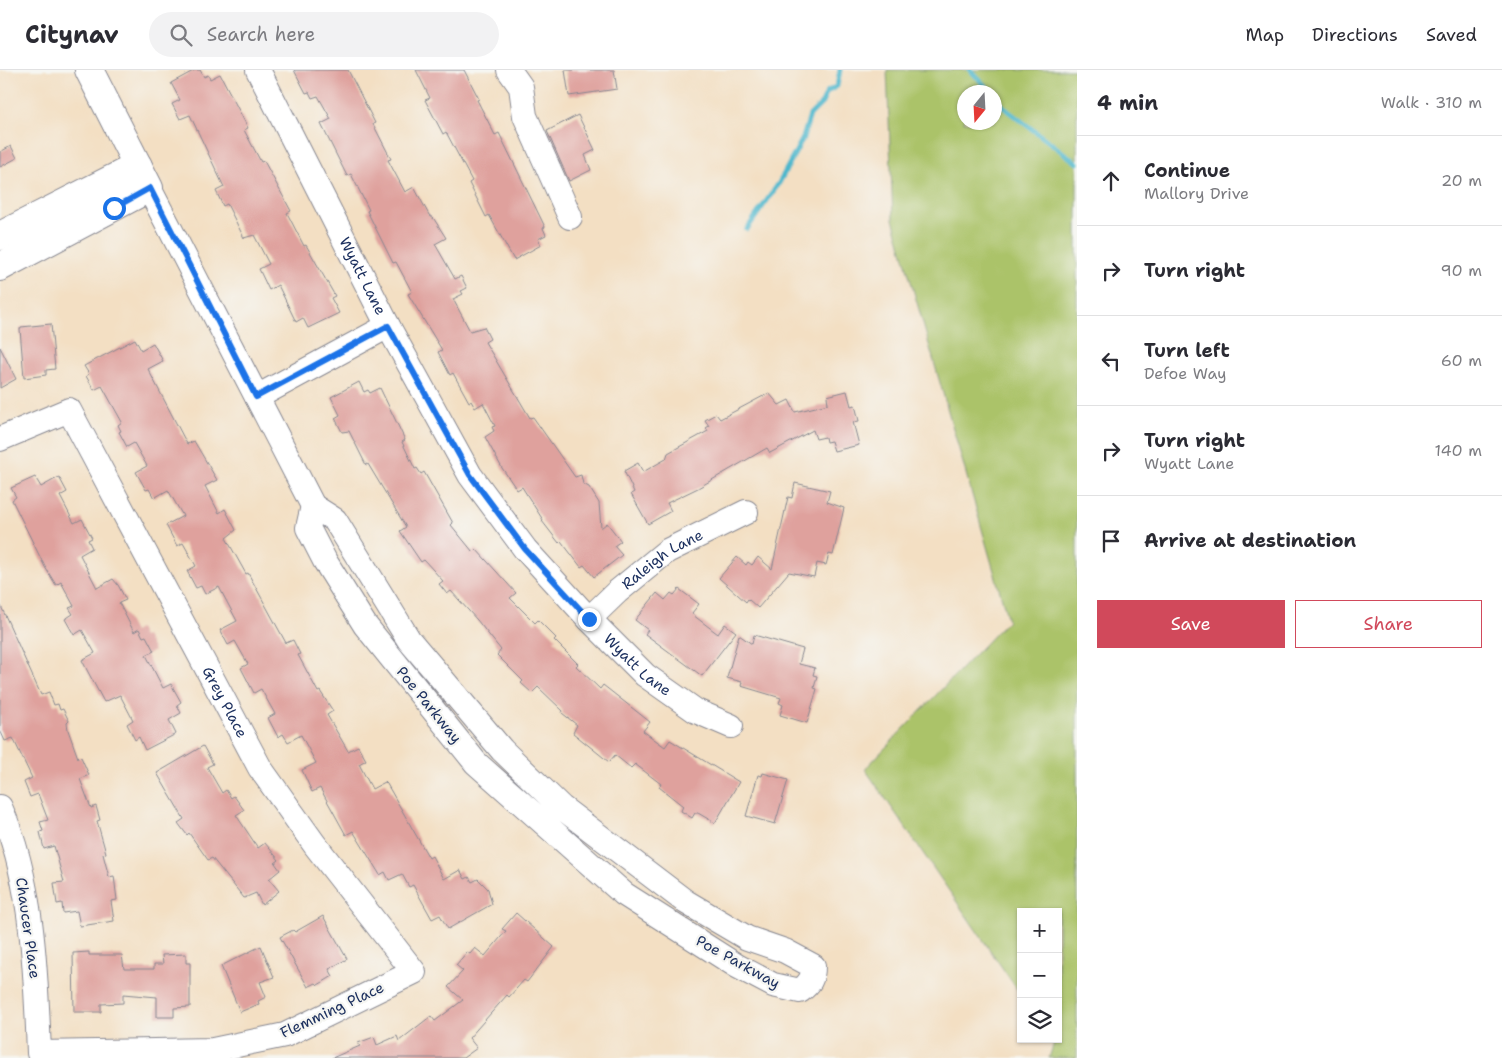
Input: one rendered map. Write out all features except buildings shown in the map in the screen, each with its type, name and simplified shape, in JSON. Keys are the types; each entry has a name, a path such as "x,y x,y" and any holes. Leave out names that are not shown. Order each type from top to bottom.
{"main road":[{"path":"89,70 144,177"},
{"path":"0,236 144,177"},
{"path":"0,266 144,177"}],"street":[{"name":"Wyatt Lane","path":"258,70 388,326 470,475 525,549 589,619 645,675 696,711 730,726"},
{"path":"515,78 525,116 570,216"},
{"path":"144,177 312,506"},
{"path":"256,397 388,326"},
{"name":"Grey Place","path":"0,439 69,410 260,768 315,845 414,972"},
{"name":"Poe Parkway","path":"312,506 335,520 409,640 502,750 561,806 686,902 747,938 785,951 813,966 813,978 800,991 774,985 737,966 624,894 476,764 356,611 308,528 312,506"},
{"name":"Raleigh Lane","path":"589,619 617,592 667,551 746,512"},
{"name":"Chaucer Place","path":"0,807 6,820 24,887 35,956 39,1053"},
{"name":"Flemming Place","path":"39,1053 213,1050 276,1037 285,1035 414,972"}],"green space":[{"path":"887,70 1077,70 1077,1058 1049,1058 1054,1043 1062,1043 1062,908 1017,908 1017,989 865,769 1008,620 893,219"}],"waterway":[{"path":"747,229 779,183 803,138 810,115 822,103 827,92 837,86 840,70"},
{"path":"970,70 984,85"},
{"path":"1002,105 1077,163"}],"route":[{"path":"114,208 150,188 256,397 388,326 470,475 525,549 589,619"}]}
